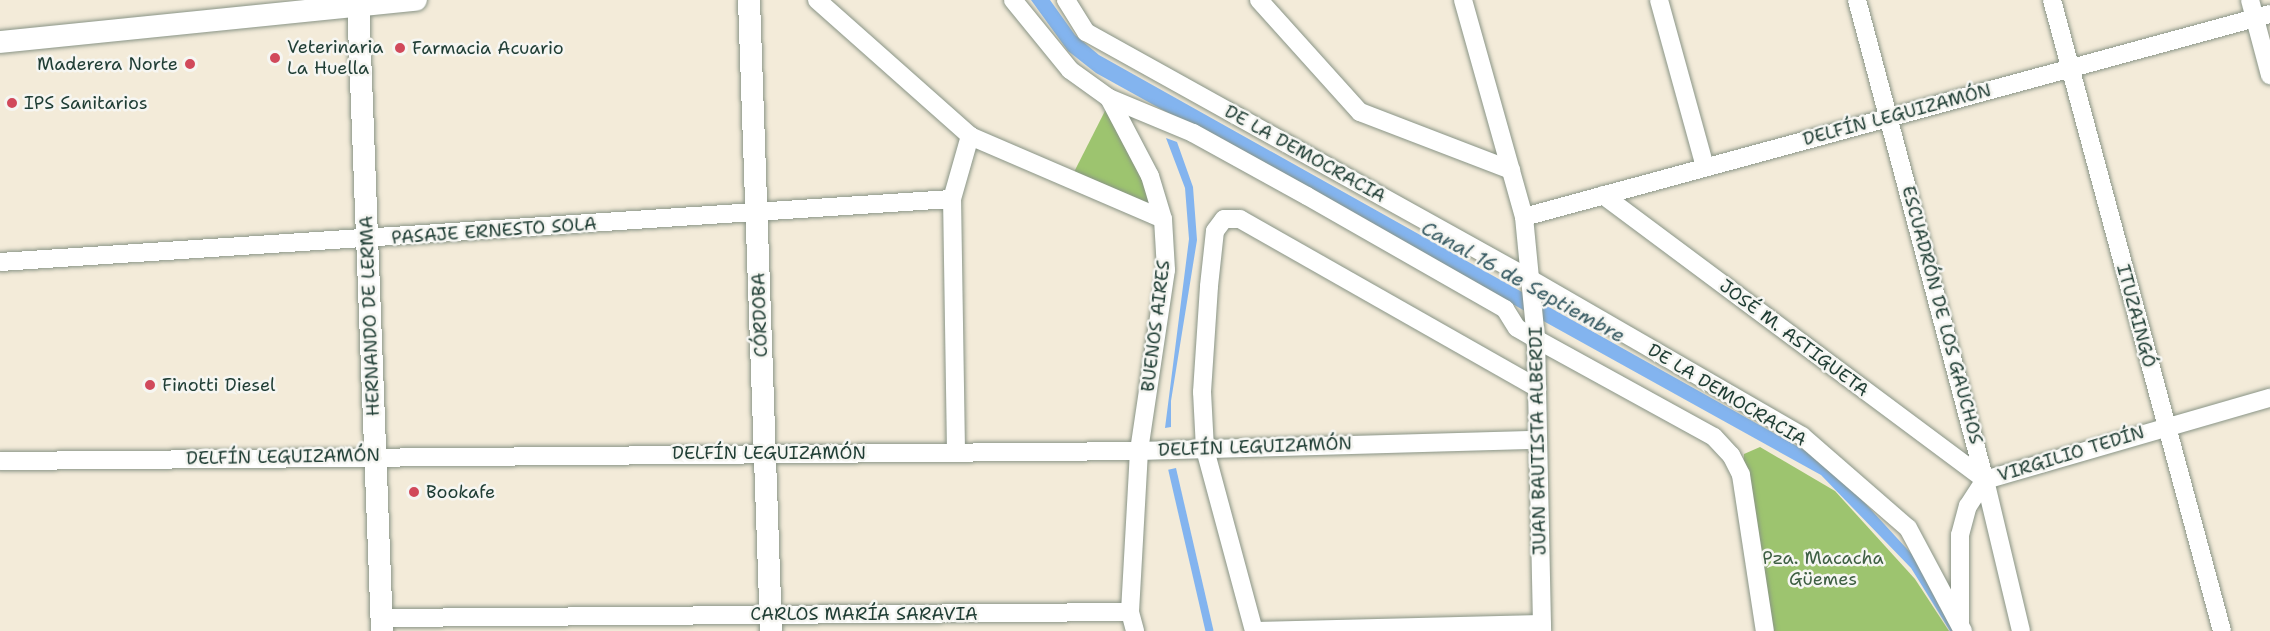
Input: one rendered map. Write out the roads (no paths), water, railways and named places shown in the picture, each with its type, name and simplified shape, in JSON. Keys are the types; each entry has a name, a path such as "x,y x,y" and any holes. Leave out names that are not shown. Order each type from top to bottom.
{"main road":[{"path":"0,42 358,3 416,0"},
{"name":"CÓRDOBA","path":"749,0 771,623"},
{"name":"HERNANDO DE LERMA","path":"358,3 382,625"}],"street":[{"path":"817,0 970,136 1163,219"},
{"name":"BUENOS AIRES","path":"1012,0 1070,70 1109,98 1150,176 1163,219 1166,270 1139,451 1130,612 1135,631"},
{"name":"DE LA DEMOCRACIA","path":"1066,0 1086,32 1532,280 1802,436 1908,528 1961,630"},
{"path":"1259,0 1360,112 1511,170"},
{"name":"JUAN BAUTISTA ALBERDI","path":"1463,0 1524,217 1532,280 1536,339 1542,628"},
{"path":"1659,0 1705,167"},
{"name":"ESCUADRÓN DE LOS GAUCHOS","path":"1857,0 1985,480 2021,631"},
{"name":"ITUZAINGÓ","path":"2052,0 2222,631"},
{"path":"2250,0 2262,16 2270,75"},
{"name":"DELFÍN LEGUIZAMÓN","path":"1524,217 2262,16"},
{"name":"DE LA DEMOCRACIA","path":"1109,98 1193,133 1307,196 1506,309 1517,328 1714,437 1731,455 1741,475 1765,631"},
{"path":"956,452 952,200 970,136"},
{"name":"JOSÉ M. ASTIGUETA","path":"1603,195 1985,480"},
{"name":"PASAJE ERNESTO SOLA","path":"0,262 368,240 952,200"},
{"path":"1537,388 1240,219 1224,219 1215,231 1202,392 1205,449 1254,631 1542,628"},
{"name":"VIRGILIO TEDÍN","path":"1961,630 1960,535 1968,506 1985,480 2165,426 2270,398"},
{"name":"DELFÍN LEGUIZAMÓN","path":"0,461 1139,451 1538,440"},
{"name":"CARLOS MARÍA SARAVIA","path":"382,625 771,623 1130,612"}],"water":[{"path":"1031,0 1050,0 1075,35 1099,55 1829,464 1919,562 1960,631 1950,631 1911,568 1821,475 1096,73 1068,51"},
{"path":"1166,138 1177,142 1193,187 1197,240 1171,401 1171,427 1165,428 1189,239 1185,188"},
{"path":"1176,468 1214,631 1205,631 1168,470"}],"place":[{"name":"Farmacia Acuario","path":"400,48"},
{"name":"Veterinaria La Huella","path":"275,58"},
{"name":"Maderera Norte","path":"190,64"},
{"name":"IPS Sanitarios","path":"12,103"},
{"name":"Finotti Diesel","path":"150,385"},
{"name":"Bookafe","path":"414,492"}],"water label":[{"name":"Canal 16 de Septiembre","path":"1523,282"}],"park label":[{"name":"Pza. Macacha Güemes","path":"1823,569"}]}
